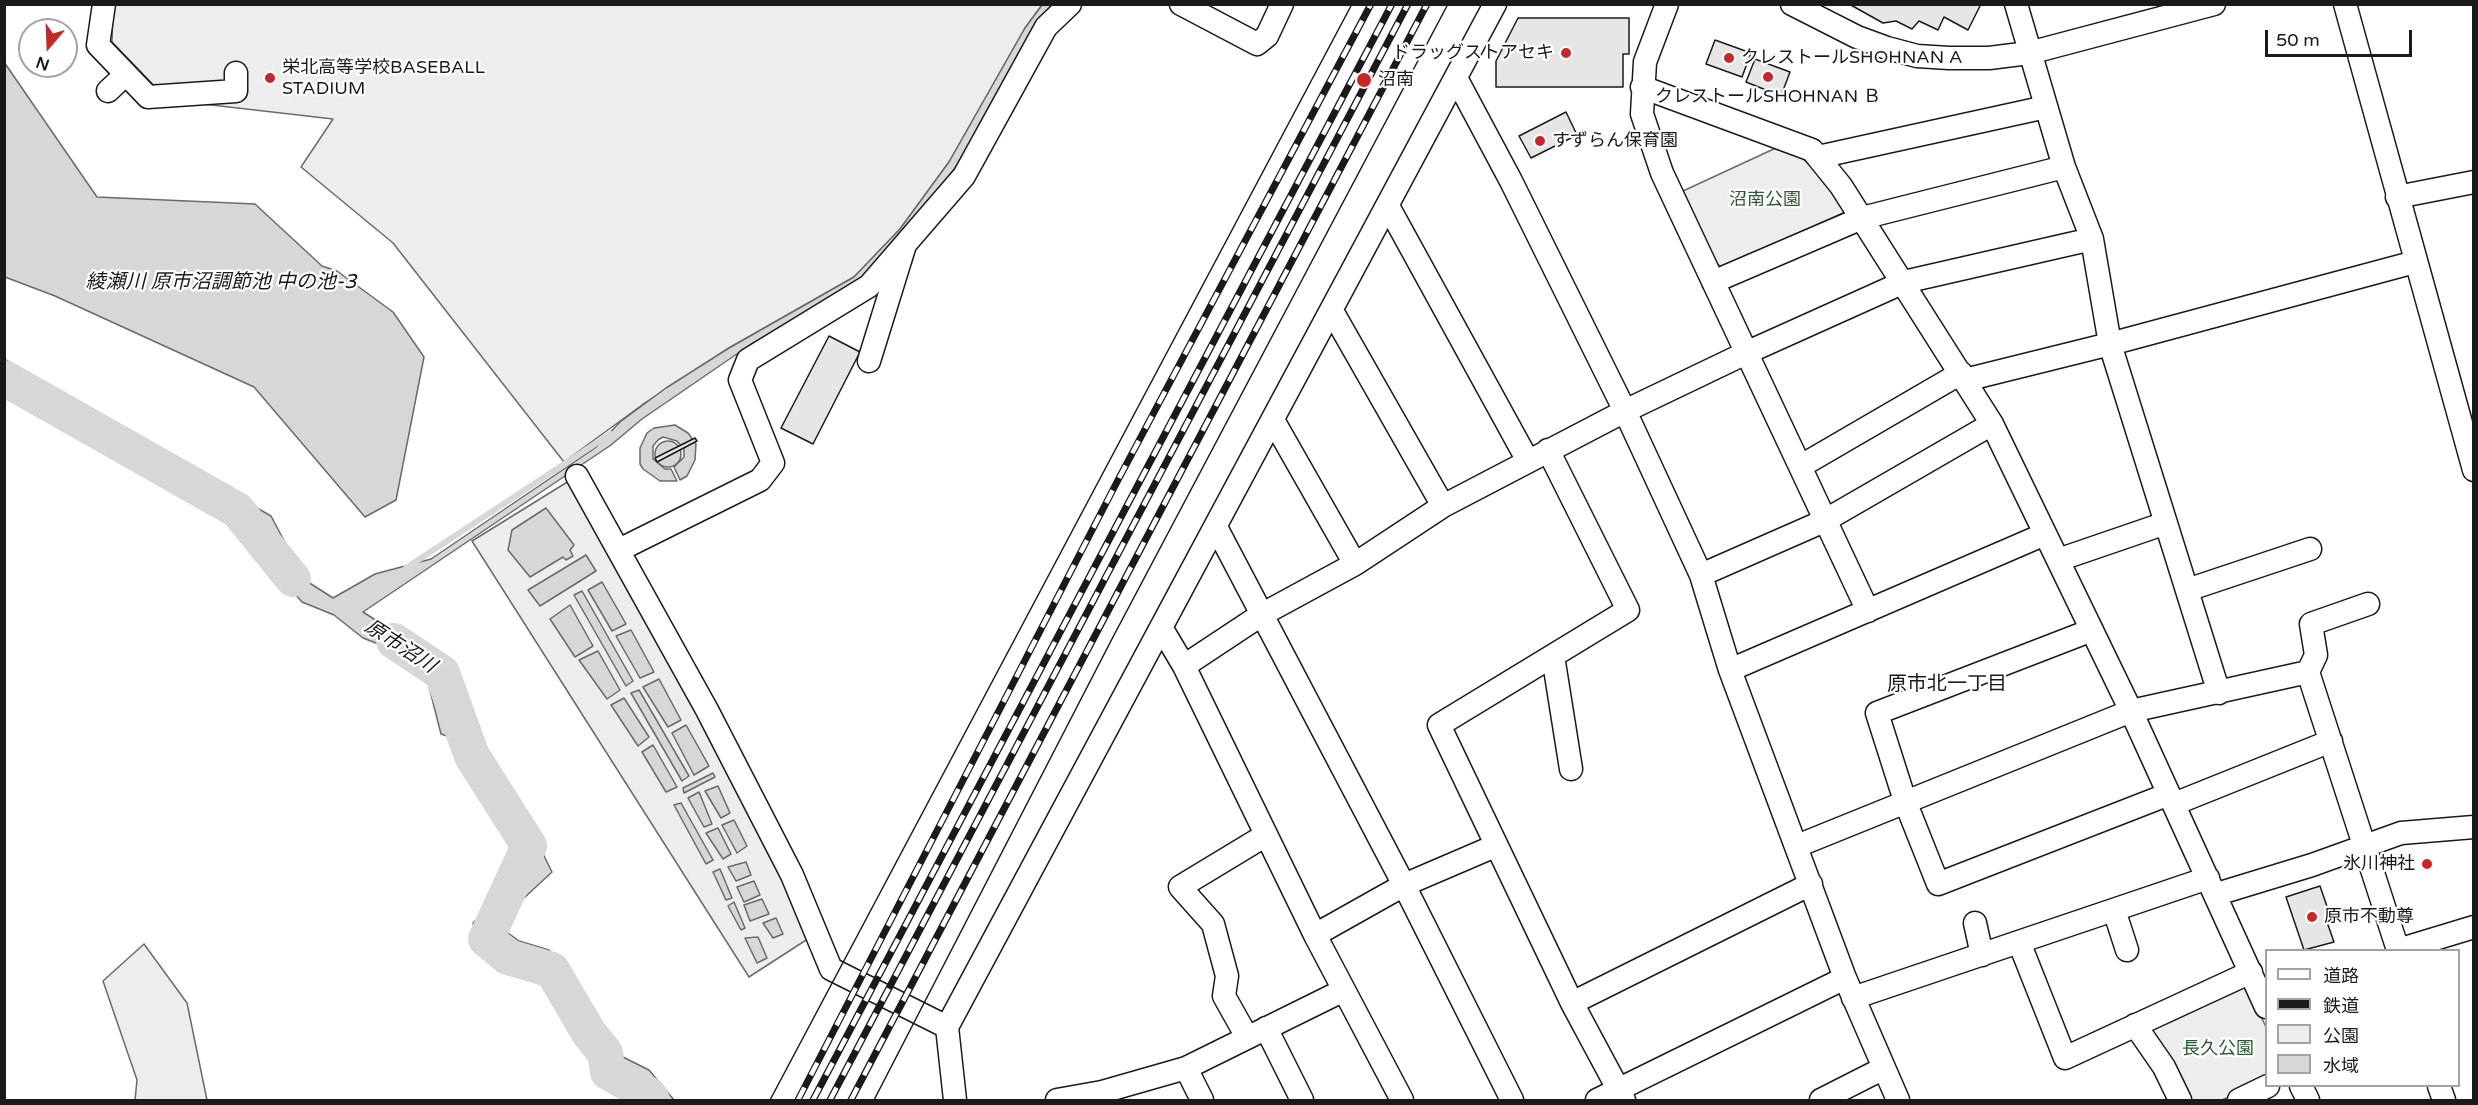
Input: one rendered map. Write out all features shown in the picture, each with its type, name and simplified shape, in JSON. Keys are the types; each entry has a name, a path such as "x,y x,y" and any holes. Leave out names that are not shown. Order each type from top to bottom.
{"street":[{"path":"104,4 99,45 148,97 236,92 236,73"},
{"path":"619,550 760,480 773,463 740,380 748,360 869,286 964,176 1046,27 1070,4"},
{"path":"1181,4 1257,44 1267,36 1282,4"},
{"path":"955,1101 947,1027 1496,4"},
{"path":"1667,4 1645,62 1642,114 1662,173 1801,466 1824,521 1868,610"},
{"path":"1792,4 1857,37 1917,56 1989,58 2030,53 2214,4"},
{"path":"2016,4 2064,167 2092,239 2110,344 2219,693"},
{"path":"2345,4 2415,262 2470,444 2474,470"},
{"path":"108,91 126,74"},
{"path":"1456,78 1511,181 1625,411 1701,575 1730,670 1810,885 1849,988 1898,1101"},
{"path":"1642,87 1812,150 1862,218 1992,424 2131,711 2265,1005"},
{"path":"1818,157 2046,106"},
{"path":"1713,282 1862,218 2064,167"},
{"path":"2397,197 2474,182"},
{"path":"1388,207 1628,610 1439,726 1572,1003 1621,1095"},
{"path":"1184,666 1261,615 1355,564 1443,506 1625,411 1746,353 1904,282 2092,239"},
{"path":"869,361 906,241"},
{"path":"1801,466 1963,377 2110,344 2415,262"},
{"path":"1332,311 1443,506"},
{"path":"1273,420 1355,564"},
{"path":"1701,575 1824,521 1992,424"},
{"path":"578,476 707,710 795,880 831,969 947,1027"},
{"path":"2058,561 2166,523"},
{"path":"1216,528 1404,885 1512,1101"},
{"path":"1730,670 2045,534"},
{"path":"2187,590 2310,549"},
{"path":"2368,604 2311,624 2316,655 2308,672 2366,845 2398,949"},
{"path":"1162,629 1184,666 1314,935 1402,1101"},
{"path":"2092,630 1877,713 1905,801 1938,884 2331,741"},
{"path":"1553,656 1571,769"},
{"path":"1797,846 2131,711 2308,672"},
{"path":"1597,1101 1621,1095 1849,988 1982,955 2114,910 2366,845 2401,833 2474,827"},
{"path":"1266,835 1180,887 1213,924 1227,976 1224,996 1257,1033 1302,1101"},
{"path":"1314,935 1404,885 1495,846"},
{"path":"1572,1003 1810,885"},
{"path":"2114,910 2127,950"},
{"path":"1975,923 1982,955"},
{"path":"2401,949 2474,927"},
{"path":"2019,942 2065,1058 2251,972"},
{"path":"1057,1101 1104,1096 1186,1068 1344,990"},
{"path":"2135,1025 2164,1067 2180,1101"},
{"path":"1186,1068 1202,1101"},
{"path":"1821,1101 1884,1068"},
{"path":"2239,1101 2266,1087"},
{"path":"2301,1087 2308,1101"}],"green space":[{"path":"113,4 1042,5 1025,28 949,162 900,229 854,277 729,348 642,405 564,462 393,243 301,167 333,119 168,100 112,42"},
{"name":"沼南公園","path":"1778,147 1799,155 1832,186 1845,205 1843,213 1723,267 1716,264 1683,191"},
{"path":"577,476 817,933 749,977 472,541"},
{"path":"144,944 187,1003 207,1100 135,1100 137,1080 103,981"},
{"name":"長久公園","path":"2240,985 2247,987 2265,1025 2265,1081 2222,1100 2186,1100 2149,1028"}],"water":[{"path":"1042,5 1053,5 1033,33 998,99 956,167 926,206 863,278 750,345 642,419 611,445 363,612 427,653 458,724 475,739 524,815 552,872 496,924 519,941 549,950 580,990 605,1048 649,1070 674,1100 660,1100 638,1075 587,1053 562,1019 562,995 542,963 529,955 494,951 477,938 473,923 528,865 520,855 514,832 493,796 477,759 458,740 441,734 426,675 399,652 363,638 334,615 302,602 277,574 263,549 260,525 235,522 202,508 191,493 138,447 73,409 5,375 4,359 185,464 220,497 238,497 271,516 305,580 333,598 375,574 431,559 595,448 620,422 666,388 729,348 854,277 900,229 949,162 1025,28"},
{"name":"綾瀬川 原市沼調節池 中の池-3","path":"4,62 97,197 255,204 322,266 337,271 393,312 424,357 396,500 365,517 254,387 55,296 5,277"},
{"path":"675,425 688,433 696,444 695,460 687,476 680,480 674,467 684,457 684,449 677,441 663,437 658,440 653,446 653,459 665,469 671,469 677,481 660,481 643,469 640,464 640,448 647,433 654,428"},
{"path":"668,441 677,445 681,454 677,463 668,467 659,463 655,454 659,445"},
{"path":"546,508 574,545 570,550 573,556 566,560 563,557 530,577 508,550 512,530"},
{"path":"586,555 596,571 540,606 528,590"},
{"path":"602,582 626,624 612,631 588,590"},
{"path":"582,591 633,681 626,686 574,595"},
{"path":"570,605 593,646 575,657 550,619"},
{"path":"631,630 654,672 640,678 616,636"},
{"path":"598,651 620,690 607,699 579,660"},
{"path":"659,679 681,720 668,727 643,687"},
{"path":"639,690 689,776 682,781 631,693"},
{"path":"624,698 649,737 638,746 611,705"},
{"path":"686,725 709,766 694,775 672,733"},
{"path":"653,745 677,787 666,792 642,752"},
{"path":"713,773 715,777 684,793 683,788"},
{"path":"718,786 730,813 721,818 705,791"},
{"path":"699,792 712,824 704,827 688,798"},
{"path":"681,803 713,860 706,864 674,805"},
{"path":"734,820 747,846 737,853 722,825"},
{"path":"718,828 731,854 723,859 706,833"},
{"path":"746,862 751,875 736,881 728,867"},
{"path":"720,869 732,898 726,900 713,872"},
{"path":"754,881 760,895 744,902 737,887"},
{"path":"762,899 769,914 750,921 744,905"},
{"path":"734,902 745,928 741,930 728,906"},
{"path":"776,918 783,934 773,938 763,923"},
{"path":"758,937 767,958 757,963 745,938"}],"building":[{"path":"1849,4 1981,4 1968,30 1944,17 1938,30 1919,21 1912,29 1896,21 1883,23"},
{"path":"1518,18 1629,18 1629,54 1623,54 1623,87 1496,87 1496,61"},
{"name":"クレストールSHOHNAN A","path":"1715,40 1751,53 1742,77 1706,64"},
{"name":"クレストールSHOHNAN Ｂ","path":"1755,59 1790,72 1781,96 1746,82"},
{"path":"1566,112 1577,135 1531,158 1519,136"},
{"path":"829,336 860,352 813,444 781,428"},
{"path":"695,438 697,441 657,462 655,458"},
{"path":"2320,886 2332,921 2327,922 2334,942 2304,949 2286,897"}],"waterway":[{"name":"原市沼川","path":"4,378 237,510 293,579"},
{"path":"406,568 610,434"},
{"name":"原市沼川","path":"394,641 442,673 472,756 529,846 486,939 508,957 552,970 589,1033 605,1053 608,1072 649,1095 652,1100"}],"tram line":[{"path":"770,1100 1352,4"},
{"path":"874,1100 1113,637 1448,4"}],"railway":[{"path":"798,1100 1118,480 1371,4"},
{"path":"813,1100 1392,4"},
{"path":"830,1100 1408,4"},
{"path":"851,1100 1427,4"}],"place":[{"name":"ドラッグストアセキ","path":"1566,53"},
{"name":"クレストールSHOHNAN A","path":"1729,58"},
{"name":"クレストールSHOHNAN Ｂ","path":"1768,77"},
{"name":"栄北高等学校BASEBALL STADIUM","path":"270,78"},
{"name":"沼南","path":"1364,80"},
{"name":"すずらん保育園","path":"1540,141"},
{"name":"氷川神社","path":"2427,864"},
{"name":"原市不動尊","path":"2312,917"}],"district":[{"name":"原市北一丁目","path":"1947,685"}]}
